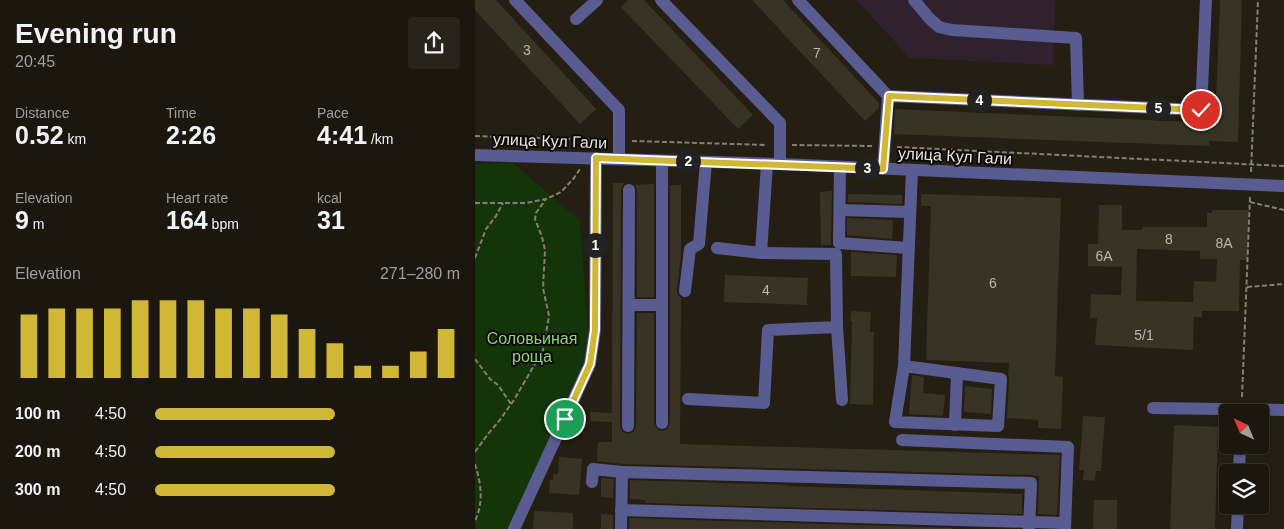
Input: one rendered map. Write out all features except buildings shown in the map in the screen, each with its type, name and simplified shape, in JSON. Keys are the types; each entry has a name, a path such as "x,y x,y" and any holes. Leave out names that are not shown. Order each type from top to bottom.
{"street":[{"path":"515,0 619,110 619,159"},
{"path":"576,20 597,0"},
{"path":"661,0 780,123 761,253"},
{"path":"798,0 889,96 1201,110 1205,0"},
{"path":"914,0 939,27 952,30 1075,38 1078,105"},
{"path":"883,169 889,96"},
{"name":"улица Кул Гали","path":"475,155 773,164 1284,186"},
{"path":"514,529 590,364 595,330 596,158"},
{"path":"662,160 662,423"},
{"path":"685,292 691,249 699,244 706,162"},
{"path":"840,167 839,243 908,248"},
{"path":"904,366 1001,379 998,426 895,422 904,366 911,170"},
{"path":"629,190 629,426"},
{"path":"840,210 910,212"},
{"path":"717,248 761,253 836,254 837,327 843,400"},
{"path":"629,305 661,305"},
{"path":"688,399 764,403 768,330 837,327"},
{"path":"955,425 957,373"},
{"path":"1153,408 1219,410"},
{"path":"1269,410 1284,410"},
{"path":"621,510 800,516 835,523 1065,526 1068,447 902,440"},
{"path":"592,482 593,469 622,472 1031,483 1029,526"},
{"path":"621,529 622,472"},
{"path":"1237,529 1238,514"},
{"path":"800,516 800,529"}],"path":[{"path":"1242,404 1258,0"},
{"path":"475,203 526,203 546,199 561,192 574,178 580,171 582,158"},
{"path":"475,452 511,404 543,350 549,316 543,288 545,250 535,219 536,213 546,199"},
{"path":"1250,202 1284,210"},
{"path":"475,258 486,229 503,203"},
{"path":"1247,287 1284,284"},
{"path":"475,360 489,379 499,385 511,404"},
{"path":"475,464 480,479 481,499 475,521"}],"shaded area":[{"path":"856,0 1055,0 1053,65 910,58"}],"green space":[{"name":"Соловьиная роща","path":"512,162 580,221 590,364 511,529 475,529 475,164"}],"route":[{"path":"565,419 590,364 595,330 596,158 883,169 889,96 1201,110"}]}
